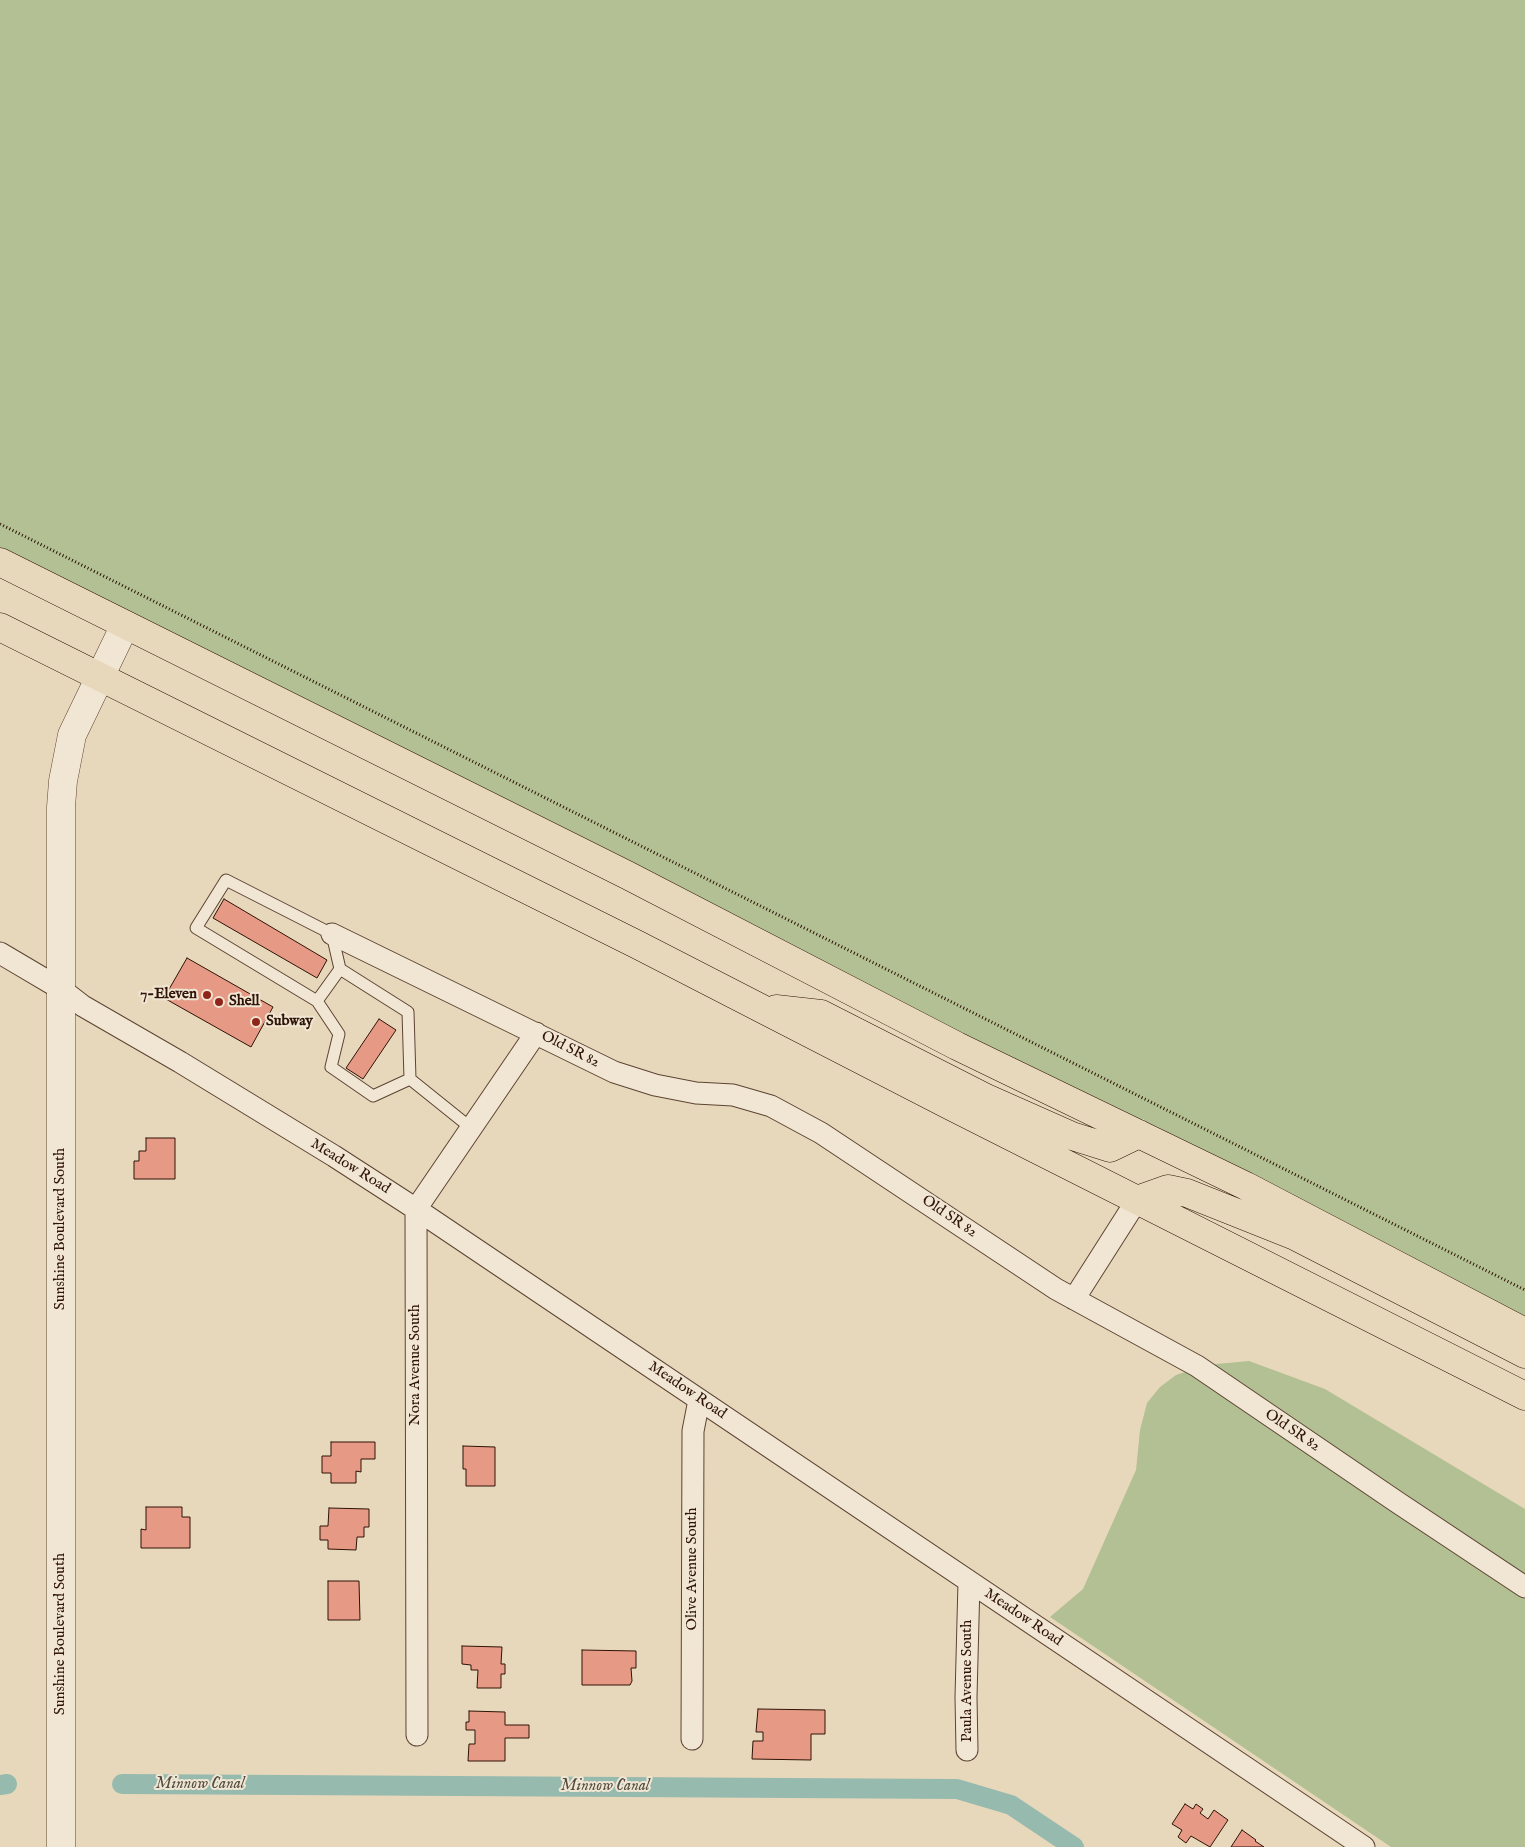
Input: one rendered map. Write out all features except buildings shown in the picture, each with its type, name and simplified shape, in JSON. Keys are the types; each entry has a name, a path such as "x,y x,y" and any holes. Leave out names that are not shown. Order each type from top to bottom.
{"highway":[{"path":"0,562 627,875 957,1046 1246,1186 1525,1332"},
{"path":"0,627 638,945 1525,1396"},
{"path":"759,1007 821,1014 984,1097 1072,1136 1110,1148 1139,1134"},
{"path":"1137,1200 1168,1189 1187,1192 1295,1236 1525,1354"}],"street":[{"name":"Sunshine Boulevard South","path":"61,1847 61,807 63,782 72,734 125,625"},
{"name":"Old SR 82","path":"332,934 614,1072 655,1085 696,1093 733,1095 771,1106 821,1132 1056,1289 1197,1366 1525,1587"},
{"name":"Meadow Road","path":"0,953 61,989 83,1006 253,1107 416,1209 969,1582 1028,1619 1364,1847"},
{"path":"416,1209 536,1033"},
{"path":"1074,1299 1137,1200"},
{"name":"Nora Avenue South","path":"416,1209 416,1735"},
{"name":"Olive Avenue South","path":"692,1739 693,1431 699,1400"},
{"name":"Paula Avenue South","path":"967,1750 966,1697 969,1582"}],"lane":[{"path":"410,1079 373,1096 331,1067 339,1034 317,1001 196,928 226,880 332,934 340,969 408,1012 410,1079 471,1128"},
{"path":"317,1001 340,969"}],"path":[{"path":"0,524 1525,1290"}],"green space":[{"path":"0,0 1525,0 1525,1320 1146,1125 1144,1119 1138,1122 0,550"},
{"path":"1249,1361 1325,1389 1525,1509 1525,1847 1391,1847 1050,1617 1083,1589 1136,1470 1140,1430 1147,1403 1160,1387 1176,1375 1206,1365"}],"waterway":[{"name":"Minnow Canal","path":"0,1785 7,1784"},
{"name":"Minnow Canal","path":"122,1784 957,1789 1011,1805 1074,1847"}],"place":[{"name":"7-Eleven","path":"207,995"},
{"name":"Shell","path":"219,1002"},
{"name":"Subway","path":"256,1022"}]}
